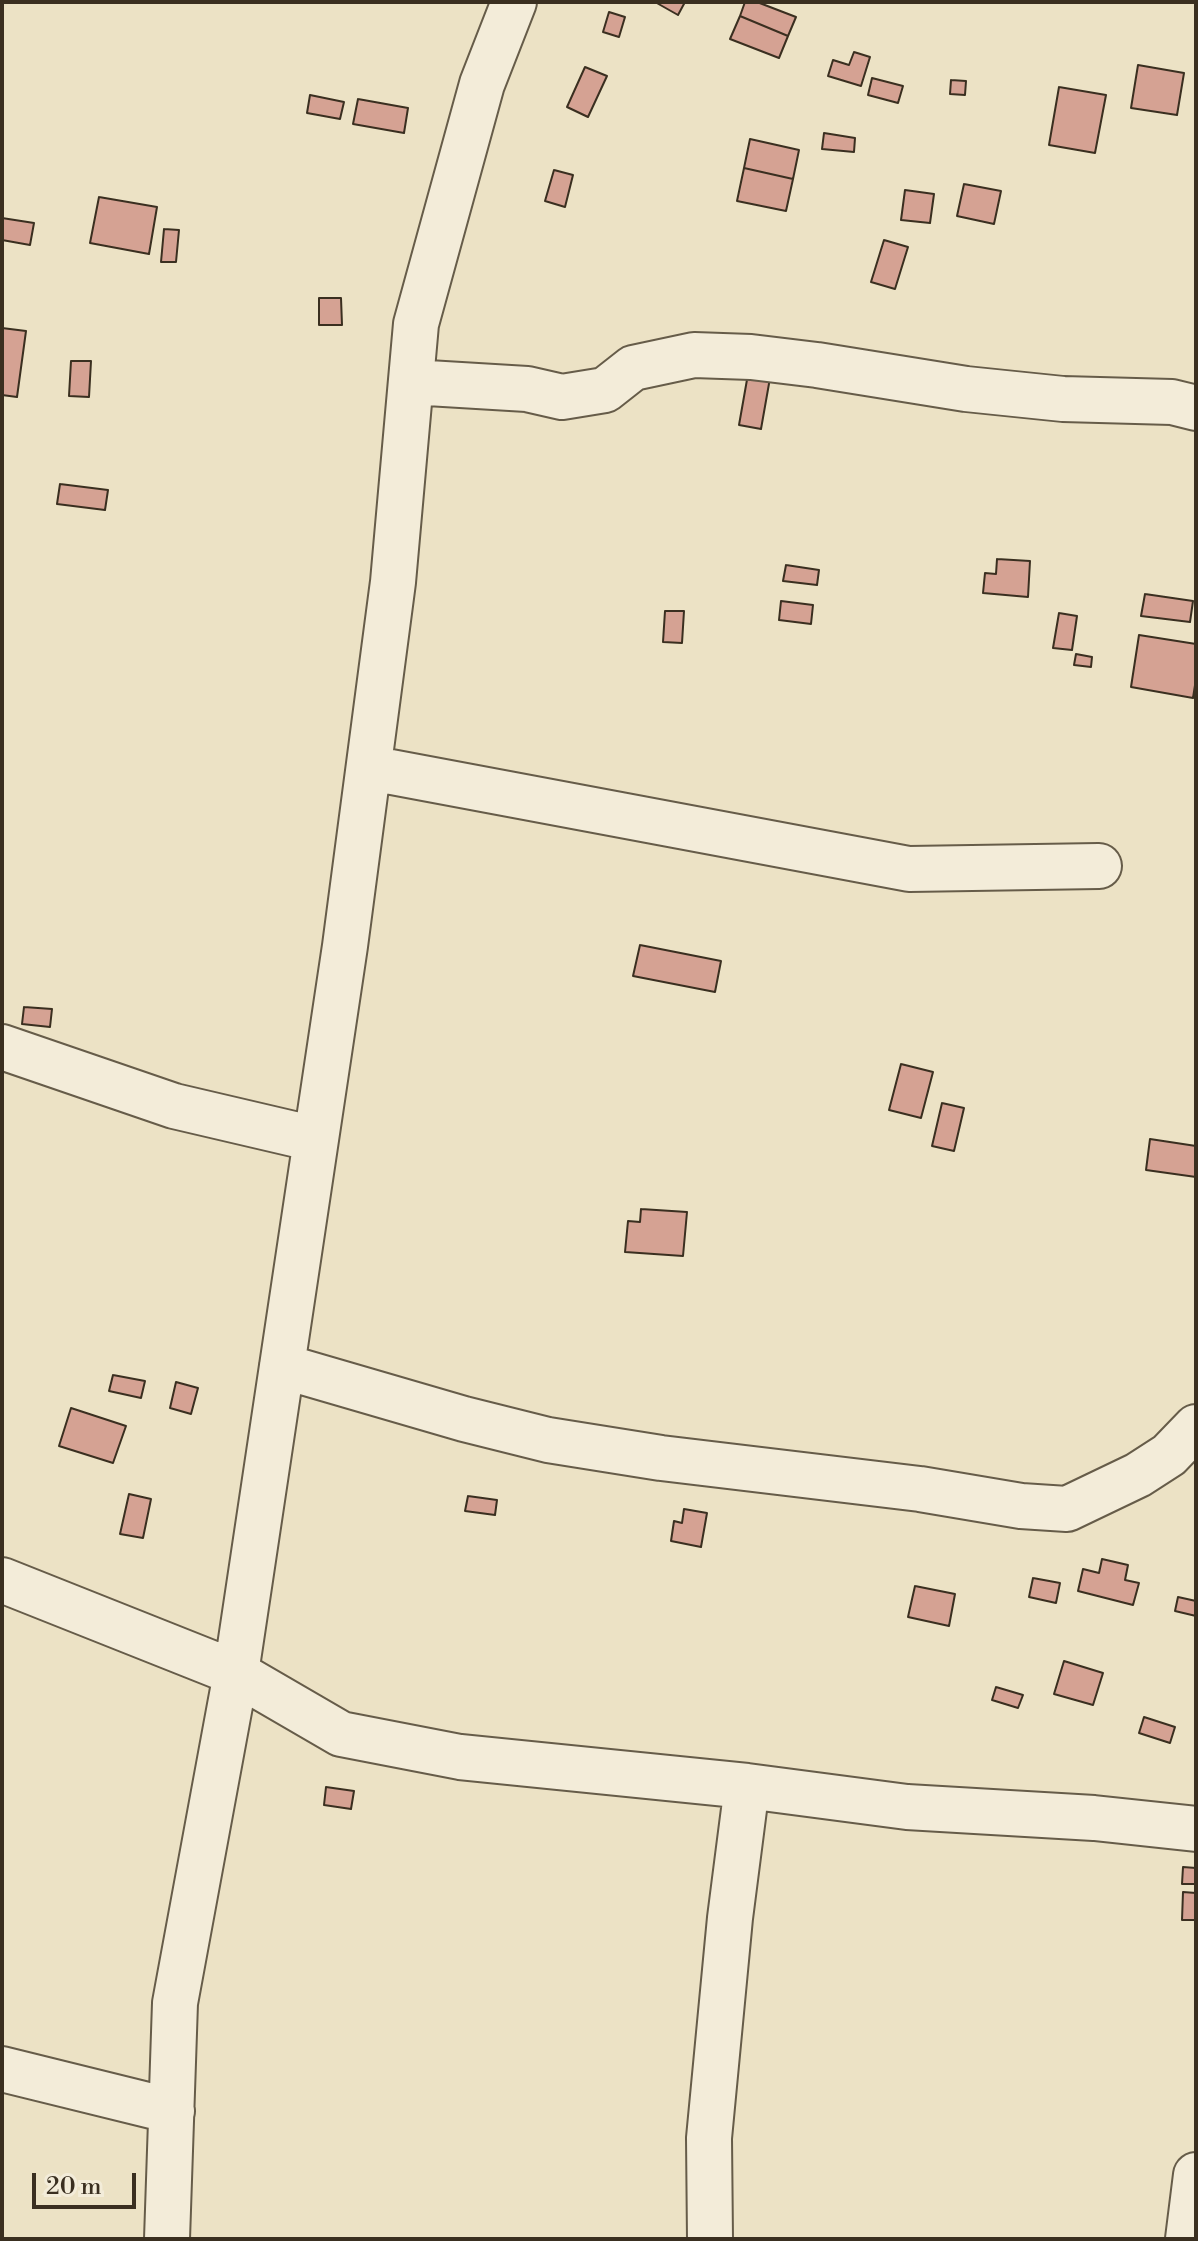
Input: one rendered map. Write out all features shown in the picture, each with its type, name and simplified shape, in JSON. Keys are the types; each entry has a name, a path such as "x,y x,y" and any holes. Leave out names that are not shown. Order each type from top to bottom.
{"street":[{"path":"167,2239 175,2003 236,1673 370,768 393,582 416,324 482,84 514,2"},
{"path":"411,382 527,389 562,397 605,390 633,368 694,355 751,357 817,365 966,389 1063,399 1172,402 1196,408"},
{"path":"370,768 909,869 1099,866"},
{"path":"2,1047 174,1106 315,1139"},
{"path":"282,1366 548,1440 661,1458 920,1489 1021,1506 1067,1509 1138,1475 1169,1455 1196,1427"},
{"path":"2,1580 236,1673 341,1734 460,1757 747,1786 907,1807 1094,1818 1196,1829"},
{"path":"710,2239 709,2138 730,1918 747,1786"},
{"path":"2,2069 172,2111"},
{"path":"1188,2239 1196,2175"}],"building":[{"path":"655,2 685,2 678,15"},
{"path":"745,2 757,2 796,17 788,36 740,16"},
{"path":"609,12 625,17 619,37 603,32"},
{"path":"740,16 788,36 779,58 730,39"},
{"path":"854,52 870,57 861,86 828,76 833,60 849,65"},
{"path":"1138,65 1184,73 1177,115 1131,108"},
{"path":"585,67 607,76 588,117 567,107"},
{"path":"872,78 903,86 898,103 868,95"},
{"path":"951,80 966,81 965,95 950,94"},
{"path":"1059,87 1106,95 1095,153 1049,145"},
{"path":"310,95 344,102 340,119 307,113"},
{"path":"358,99 408,108 404,133 353,124"},
{"path":"824,133 855,138 854,152 822,149"},
{"path":"750,139 799,150 793,179 744,168"},
{"path":"744,168 793,179 786,211 737,201"},
{"path":"554,170 573,175 565,207 545,201"},
{"path":"964,184 1001,191 994,224 957,216"},
{"path":"905,190 934,194 930,223 901,220"},
{"path":"99,197 157,207 149,254 90,243"},
{"path":"2,218 34,223 30,245 2,240"},
{"path":"164,229 179,230 176,262 161,262"},
{"path":"884,240 908,247 895,289 871,282"},
{"path":"319,298 341,298 342,325 319,325"},
{"path":"2,328 26,331 17,397 2,395"},
{"path":"71,361 91,361 89,397 69,396"},
{"path":"748,374 770,378 761,429 739,425"},
{"path":"60,484 108,490 105,510 57,504"},
{"path":"997,559 1030,561 1028,597 983,593 985,573 996,574"},
{"path":"786,565 819,570 817,585 783,581"},
{"path":"1145,594 1193,601 1190,622 1141,616"},
{"path":"781,601 813,605 811,624 779,620"},
{"path":"665,611 684,611 682,643 663,642"},
{"path":"1059,613 1077,616 1072,650 1053,648"},
{"path":"1139,635 1196,644 1193,698 1131,687"},
{"path":"1076,654 1092,657 1091,667 1074,665"},
{"path":"640,945 721,961 715,992 633,976"},
{"path":"24,1007 52,1009 50,1027 22,1024"},
{"path":"901,1064 933,1072 921,1118 889,1110"},
{"path":"942,1103 964,1108 954,1151 932,1146"},
{"path":"1150,1139 1196,1146 1196,1177 1146,1170"},
{"path":"641,1209 687,1212 683,1256 625,1252 628,1221 640,1222"},
{"path":"113,1375 145,1381 141,1398 109,1391"},
{"path":"176,1382 198,1388 191,1414 170,1408"},
{"path":"71,1408 126,1426 113,1463 59,1446"},
{"path":"129,1494 151,1499 143,1538 120,1534"},
{"path":"468,1496 497,1500 495,1515 465,1511"},
{"path":"684,1509 707,1513 701,1547 671,1541 674,1521 682,1523"},
{"path":"1102,1559 1128,1565 1125,1580 1139,1583 1133,1605 1078,1591 1083,1569 1099,1573"},
{"path":"1033,1578 1060,1583 1056,1603 1029,1597"},
{"path":"915,1586 955,1594 949,1626 908,1617"},
{"path":"1178,1597 1196,1601 1196,1616 1175,1611"},
{"path":"1064,1661 1103,1673 1093,1705 1054,1694"},
{"path":"996,1687 1023,1695 1018,1708 992,1700"},
{"path":"1144,1717 1175,1727 1170,1743 1139,1733"},
{"path":"326,1787 354,1791 351,1809 324,1805"},
{"path":"1183,1867 1196,1868 1196,1884 1182,1884"},
{"path":"1183,1892 1196,1893 1196,1920 1182,1920"}]}
